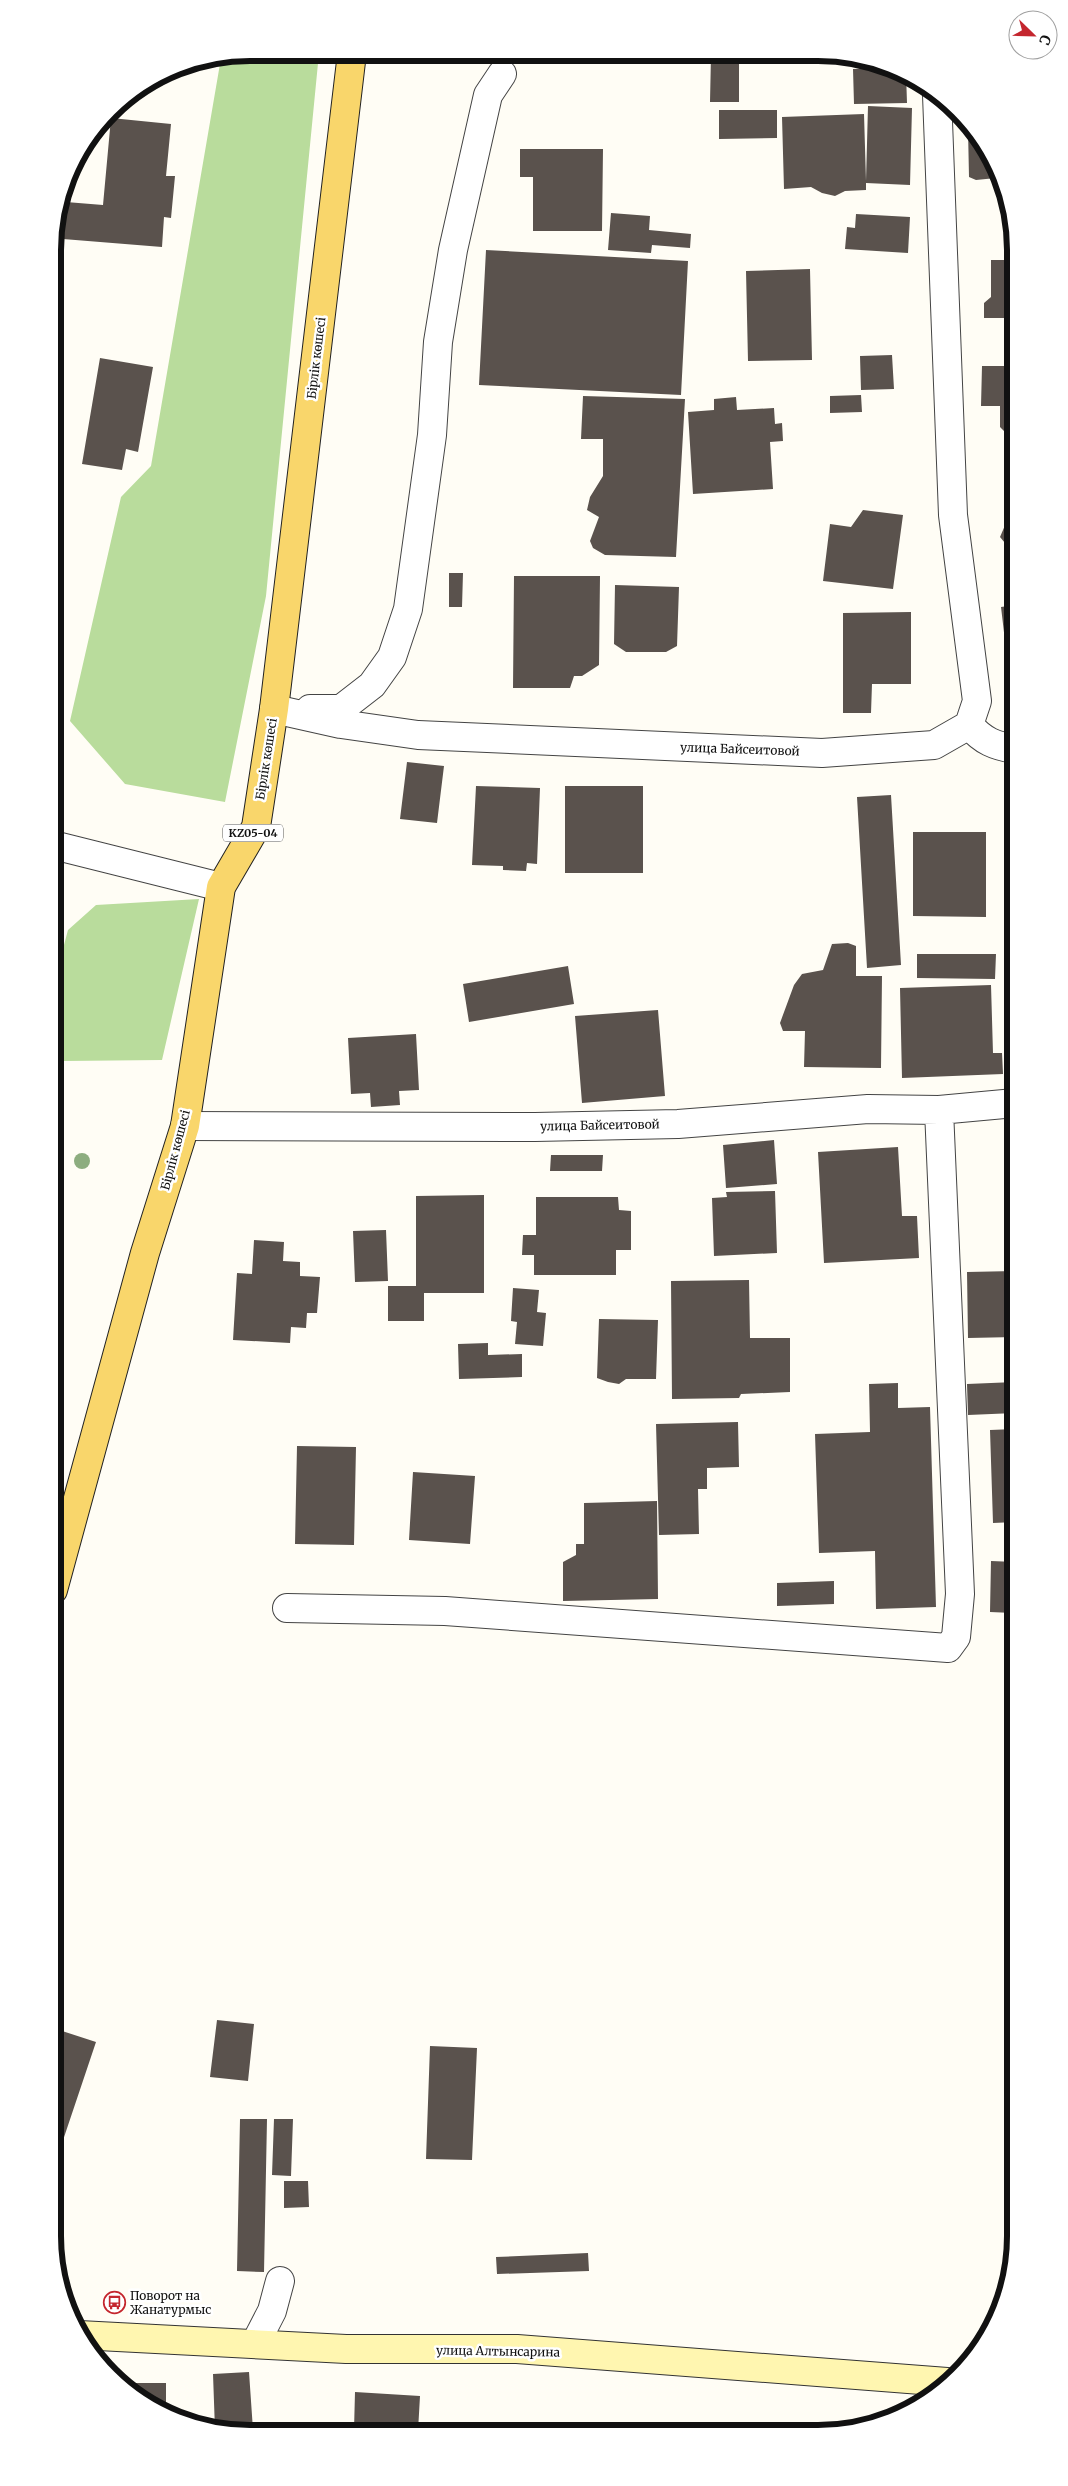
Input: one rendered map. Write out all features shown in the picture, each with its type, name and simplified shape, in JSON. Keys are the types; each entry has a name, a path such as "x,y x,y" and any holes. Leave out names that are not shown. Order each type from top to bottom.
{"main road":[{"name":"Бірлік көшесі","path":"61,1561 145,1253 185,1126 221,887 256,827 274,708 351,61"}],"street":[{"path":"274,708 341,709 372,685 392,657 408,609 420,536 432,435 438,342 453,250 488,95 502,74"},
{"path":"937,104 953,515 976,701 969,725 982,739 996,746 1007,748"},
{"name":"улица Байсеитовой","path":"274,708 341,724 418,734 822,753 934,745 969,725"},
{"path":"61,847 221,887"},
{"name":"улица Байсеитовой","path":"185,1126 535,1127 678,1124 868,1109 939,1110 1007,1104"},
{"path":"286,1608 445,1611 948,1648 956,1637 960,1594 939,1110"},
{"path":"255,2344 272,2311 280,2281"},
{"name":"улица Алтынсарина","path":"90,2336 346,2350 517,2349 932,2387"}],"green space":[{"path":"250,61 318,61 266,596 225,802 125,784 70,721 121,497 151,466 220,64"},
{"path":"199,899 162,1060 64,1061 61,1055 61,956 68,930 96,905"}],"building":[{"path":"711,61 739,61 739,102 710,102"},
{"path":"853,69 869,69 878,71 906,84 907,103 854,104"},
{"path":"868,106 912,108 910,185 866,183 866,190 845,191 835,196 822,193 811,187 784,189 782,117 864,114 866,181"},
{"path":"719,110 777,110 777,138 719,139"},
{"path":"116,118 171,124 166,176 175,176 171,218 164,217 162,247 63,239 68,202 103,205 110,124"},
{"path":"968,135 992,178 976,180 969,177"},
{"path":"520,149 603,149 602,231 533,231 533,177 520,177"},
{"path":"611,213 650,216 649,230 691,234 690,248 652,245 651,253 608,250"},
{"path":"856,214 910,217 908,253 845,249 847,227 855,228"},
{"path":"486,250 688,261 681,395 479,385"},
{"path":"991,260 1007,260 1007,318 984,318 984,303 991,297"},
{"path":"810,269 812,360 748,361 746,271"},
{"path":"892,355 894,389 861,390 860,356"},
{"path":"100,358 153,367 138,452 126,449 122,470 82,464"},
{"path":"982,366 1007,366 1007,434 1000,427 1000,406 981,406"},
{"path":"861,395 862,412 830,413 830,396"},
{"path":"583,396 685,399 676,557 605,555 593,548 590,541 599,517 587,510 590,497 603,476 603,439 581,439"},
{"path":"736,397 737,410 774,408 775,424 782,423 783,441 770,442 773,489 693,494 688,412 714,410 714,399"},
{"path":"863,510 903,515 893,589 823,581 830,524 851,527"},
{"path":"1007,521 1007,544 1000,537"},
{"path":"449,573 463,573 462,607 449,607"},
{"path":"514,576 600,576 599,665 582,676 574,676 570,688 513,688"},
{"path":"615,585 679,587 677,646 666,652 626,652 614,644"},
{"path":"1007,606 1007,658 1001,607"},
{"path":"911,612 911,684 872,684 871,713 843,713 843,613"},
{"path":"407,762 444,766 437,823 400,819"},
{"path":"476,786 540,788 537,864 527,863 526,871 503,870 503,866 472,865"},
{"path":"565,786 643,786 643,873 565,873"},
{"path":"891,795 901,965 867,968 857,797"},
{"path":"913,832 986,832 986,917 913,916"},
{"path":"848,943 856,946 856,976 882,976 881,1068 804,1067 805,1031 783,1031 780,1023 794,985 802,974 823,970 832,944"},
{"path":"917,954 996,954 995,979 917,978"},
{"path":"568,966 574,1004 469,1022 463,984"},
{"path":"991,985 993,1053 1002,1053 1003,1074 902,1078 900,988"},
{"path":"658,1010 665,1096 582,1103 575,1016"},
{"path":"416,1034 419,1090 399,1091 400,1105 371,1107 370,1093 351,1094 348,1038"},
{"path":"774,1140 777,1184 726,1188 723,1145"},
{"path":"898,1147 902,1216 917,1216 919,1258 824,1263 818,1152"},
{"path":"551,1155 603,1155 602,1171 550,1171"},
{"path":"775,1191 777,1253 714,1256 712,1198 727,1197 726,1192"},
{"path":"484,1195 484,1293 424,1293 424,1321 388,1321 388,1286 416,1286 416,1196"},
{"path":"536,1197 618,1197 619,1210 631,1211 631,1250 616,1250 616,1275 534,1275 534,1255 522,1255 523,1235 536,1235"},
{"path":"386,1230 388,1281 355,1282 353,1231"},
{"path":"254,1240 284,1242 283,1261 300,1262 300,1276 320,1277 317,1313 307,1313 306,1328 291,1327 290,1343 233,1340 237,1273 252,1274"},
{"path":"1007,1271 1007,1337 968,1338 967,1272"},
{"path":"749,1280 750,1338 790,1338 790,1392 741,1394 739,1398 672,1399 671,1281"},
{"path":"513,1288 539,1290 537,1312 546,1313 543,1346 515,1344 517,1322 511,1321"},
{"path":"599,1319 658,1320 656,1379 626,1379 619,1384 597,1378"},
{"path":"488,1343 488,1355 522,1354 522,1377 459,1379 458,1344"},
{"path":"1007,1382 1007,1413 968,1415 967,1384"},
{"path":"898,1383 898,1408 930,1407 936,1607 876,1609 875,1551 819,1553 815,1434 870,1432 869,1384"},
{"path":"738,1422 739,1467 707,1468 707,1489 698,1489 699,1534 659,1535 656,1424"},
{"path":"1007,1429 1007,1522 993,1523 990,1430"},
{"path":"297,1446 356,1447 354,1545 295,1544"},
{"path":"413,1472 475,1476 470,1544 409,1540"},
{"path":"657,1501 658,1599 563,1601 563,1562 576,1555 576,1544 584,1544 584,1503"},
{"path":"991,1561 1007,1562 1007,1613 990,1612"},
{"path":"834,1581 834,1604 777,1606 777,1583"},
{"path":"217,2020 254,2024 248,2081 210,2077"},
{"path":"61,2031 96,2042 61,2146"},
{"path":"430,2046 477,2048 472,2160 426,2159"},
{"path":"240,2119 267,2119 264,2272 237,2271"},
{"path":"274,2119 293,2119 291,2176 272,2175"},
{"path":"284,2181 308,2181 309,2207 284,2208"},
{"path":"588,2253 589,2271 497,2274 496,2257"},
{"path":"249,2372 253,2425 215,2421 213,2374"},
{"path":"132,2383 166,2383 166,2404"},
{"path":"355,2392 420,2396 418,2425 354,2425"}],"place":[{"name":"Поворот на Жанатурмыс","path":"114,2302"}]}
